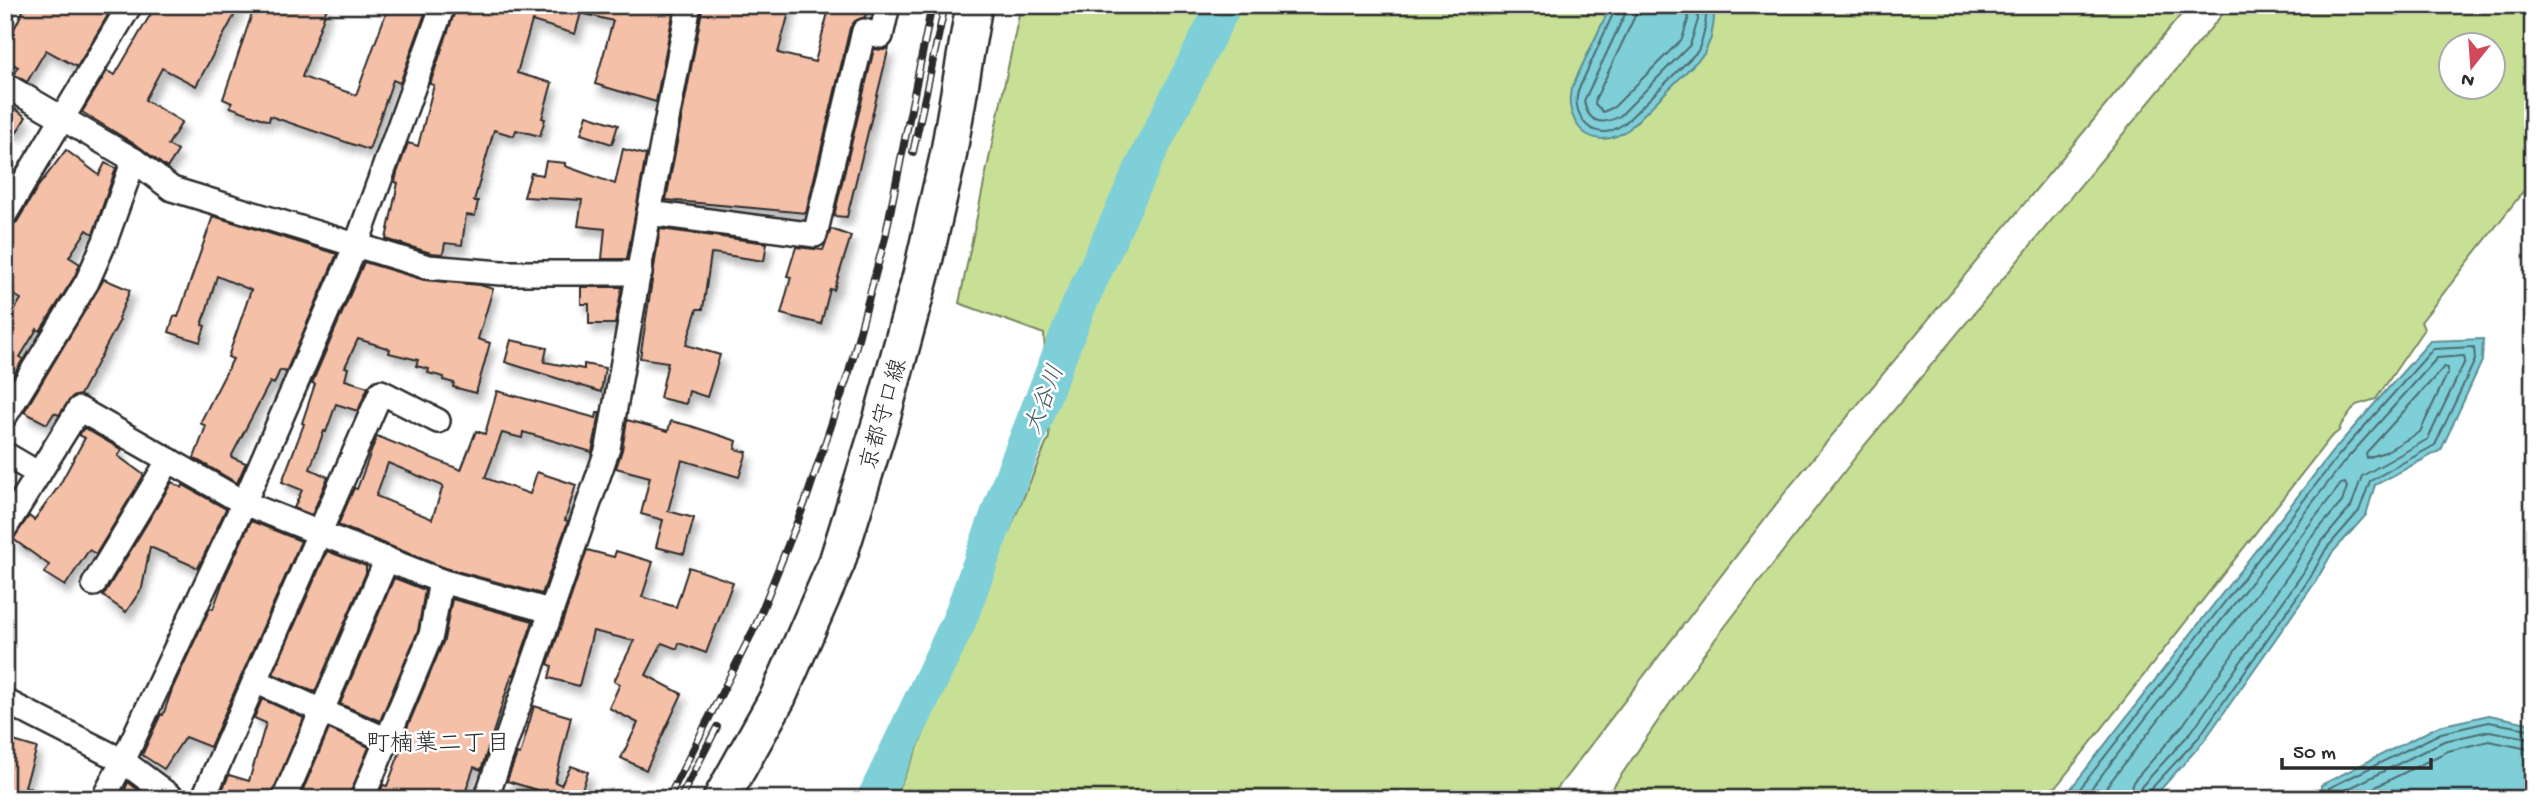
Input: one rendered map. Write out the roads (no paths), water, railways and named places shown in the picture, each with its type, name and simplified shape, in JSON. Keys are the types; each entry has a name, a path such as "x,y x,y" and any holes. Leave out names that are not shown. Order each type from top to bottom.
{"main road":[{"name":"京都守口線","path":"721,799 778,697 837,562 881,421 920,275 948,157 974,5"}],"street":[{"path":"5,214 130,5"},
{"path":"103,799 244,503 357,243 443,5"},
{"path":"486,799 608,448 649,213 690,5"},
{"path":"649,213 815,235 864,31 881,36 888,5"},
{"path":"5,85 134,160 172,189 357,243 428,267 501,273 640,273"},
{"path":"5,416 87,282 134,160"},
{"path":"203,799 381,391 424,420"},
{"path":"5,528 79,409 244,503 441,580 550,611"},
{"path":"5,454 39,474"},
{"path":"94,584 169,460"},
{"path":"284,799 387,559"},
{"path":"362,799 431,635 441,580"},
{"path":"255,681 387,740"},
{"path":"5,701 123,761 174,799"}],"water":[{"path":"1611,5 1713,5 1714,20 1711,38 1704,54 1629,129 1603,139 1586,134 1580,129 1572,114 1570,97 1571,89"},
{"path":"2483,339 2482,361 2441,450 2375,485 2366,515 2332,553 2316,581 2204,741 2152,799 2053,799 2069,791 2332,452 2430,341"},
{"path":"2489,715 2533,724 2533,799 2321,799 2321,785 2439,726"}],"waterway":[{"name":"大谷川","path":"874,799 959,621 1079,305 1148,155 1224,5"}],"railway":[{"path":"668,799 756,625 806,500 849,372 885,238 932,5"},
{"path":"913,152 945,5"},
{"path":"680,799 717,727"}],"district":[{"name":"町楠葉二丁目","path":"438,742"}]}
